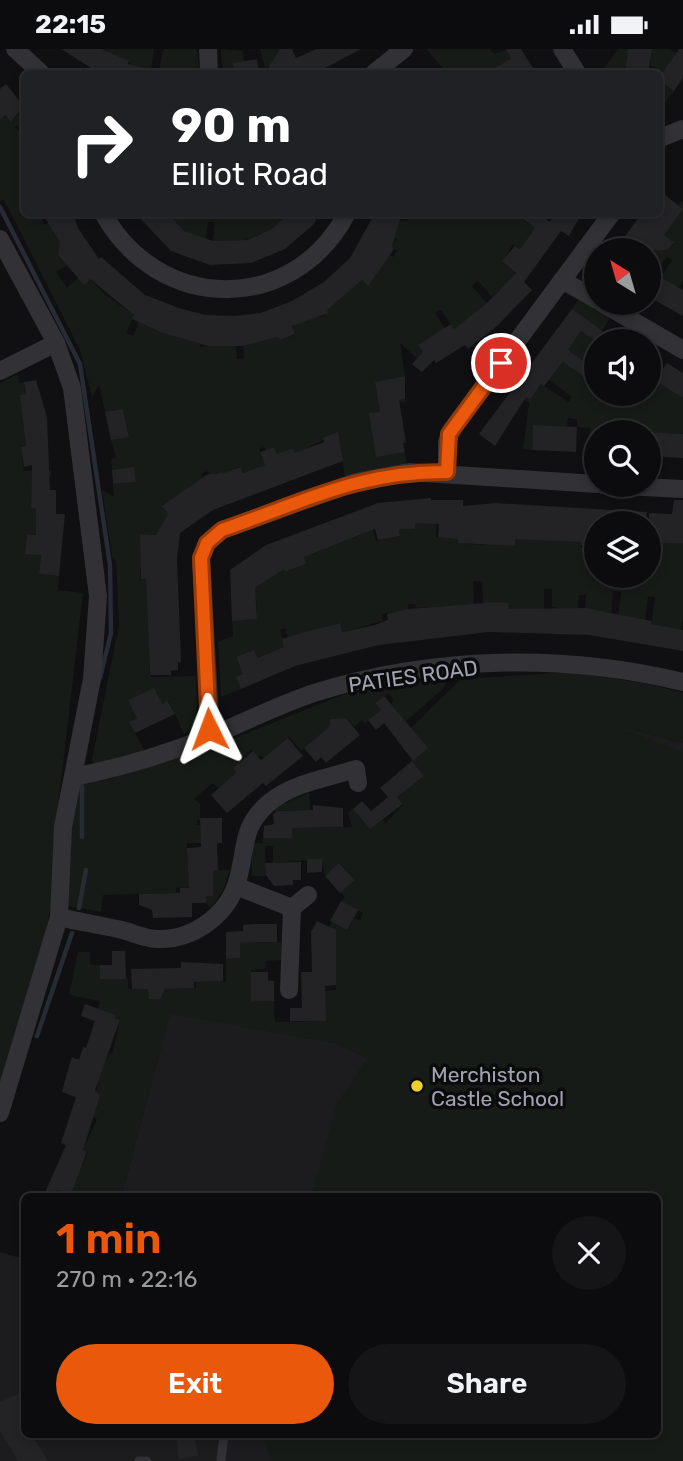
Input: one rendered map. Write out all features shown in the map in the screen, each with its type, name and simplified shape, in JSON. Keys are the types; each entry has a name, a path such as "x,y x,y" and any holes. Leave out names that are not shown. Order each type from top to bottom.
{"street":[{"path":"15,49 38,70"},
{"path":"208,49 209,70"},
{"path":"378,70 404,49"},
{"path":"562,49 575,70"},
{"path":"663,137 683,128"},
{"path":"106,217 123,244 153,269 195,286 225,290 263,284 298,268 322,249 344,217"},
{"path":"447,472 447,442 452,429 609,217"},
{"path":"0,239 56,343 75,402 98,596 92,679 63,827 59,917 0,1113"},
{"path":"562,280 584,293"},
{"path":"623,315 683,350"},
{"path":"0,371 56,343"},
{"path":"211,736 201,558 213,537 222,530 370,478 409,472 447,472 584,483"},
{"path":"661,488 683,489"},
{"name":"PATIES ROAD","path":"73,777 137,762 211,736 312,694 350,683 412,671 562,663 611,668 683,682"},
{"path":"59,917 150,939 177,937 209,922 223,908 236,886 244,838 264,808 284,793 359,770"},
{"path":"236,886 292,908"},
{"path":"292,908 309,895"},
{"path":"289,990 292,908"}],"lane":[{"path":"221,1461 224,1438"},
{"path":"139,1461 147,1461"}],"shaded area":[{"path":"102,49 154,49 151,70 129,65 130,62"},
{"path":"163,49 197,49 199,70 159,70"},
{"path":"221,49 242,51 246,70 223,70"},
{"path":"260,49 283,49 278,64 265,68"},
{"path":"426,49 490,49 494,54 509,49 511,58 493,70 444,70"},
{"path":"618,49 640,49 627,55 625,70 602,70"},
{"path":"644,49 670,49 676,53 663,75 663,70 650,66 652,50"},
{"path":"663,83 674,91 663,105"},
{"path":"0,114 12,121 18,114 21,123 15,127 19,132 21,130 21,217 41,217 44,225 51,222 52,229 64,247 58,255 63,261 74,262 56,272 67,288 78,278 84,285 90,279 104,294 134,315 126,333 133,336 140,319 164,333 193,342 200,337 200,347 208,347 208,338 235,339 237,359 244,358 243,344 270,335 271,339 278,337 280,340 295,335 292,326 316,313 320,318 328,313 326,308 362,280 368,285 383,251 393,257 397,251 392,247 397,239 390,234 397,221 408,220 409,217 523,217 522,219 535,228 520,249 513,244 503,262 516,274 492,297 478,281 472,286 487,303 454,329 441,310 435,313 453,340 419,345 422,351 427,348 422,363 400,343 405,376 375,382 379,403 405,399 406,402 397,403 397,409 369,414 405,452 407,465 345,477 338,432 304,450 312,473 305,462 299,464 293,448 285,451 287,456 279,459 274,447 266,450 264,447 259,449 265,465 244,473 240,467 234,469 236,474 223,479 217,472 212,476 213,483 208,471 201,474 210,498 163,507 178,529 176,536 140,534 140,545 147,546 146,567 140,568 141,579 146,579 149,645 160,645 160,655 149,656 150,677 196,676 197,726 184,734 169,701 162,704 147,691 129,700 137,718 129,722 145,751 95,766 92,760 119,625 116,561 112,556 102,490 114,497 113,484 136,482 134,468 112,470 111,459 116,458 111,440 129,436 123,409 105,412 99,385 92,397 80,350 4,200 0,201"},
{"path":"683,201 683,280 679,288 662,278 672,260 667,257 662,264 662,240 670,246 673,241 659,231 681,213 679,203"},
{"path":"170,217 289,217 280,241 267,231 245,240 239,250 239,240 213,241 215,222 208,222 206,239 183,231"},
{"path":"579,299 584,302 584,315 605,315 610,318 603,329 584,329 584,362 567,350 588,322 572,309"},
{"path":"563,362 584,377 584,406 661,406 661,384 683,398 683,434 661,433 661,420 584,420 584,428 577,427 577,419 568,418 566,438 552,426 534,425 532,450 523,449 529,403 512,391 513,388 530,400 541,384 569,402 572,397 549,380"},
{"path":"18,374 19,383 24,382 25,390 26,446 21,447 24,471 51,471 51,476 32,476 31,508 36,508 36,520 49,520 50,536 27,534 25,553 41,555 39,574 59,576 58,590 83,593 59,799 52,901 44,939 0,1091 0,383"},
{"path":"437,512 436,537 449,538 450,525 466,544 487,545 489,524 516,522 581,538 581,548 584,547 584,588 661,588 661,543 683,526 683,619 680,630 660,626 650,634 655,597 648,596 645,620 618,617 621,592 613,591 611,616 585,609 586,595 579,595 578,613 552,607 552,589 544,589 544,610 518,614 483,603 482,581 473,582 474,604 416,608 415,604 408,604 409,620 399,612 382,614 383,621 342,632 339,623 320,628 327,658 315,661 308,641 299,633 292,636 294,641 289,642 285,628 280,630 290,668 279,673 265,655 258,658 254,650 236,657 243,674 237,677 241,689 221,697 218,642 233,636 232,621 257,619 256,597 253,597 249,576 257,587 268,579 265,573 274,543 285,572 306,564 299,544 312,554 368,532 371,523 376,541 400,536 396,514 415,529 415,523 430,523"},
{"name":"Merchiston Castle School","path":"571,672 649,684 683,693 683,743 616,726 683,752 683,1461 272,1461 263,1438 661,1438 661,1193 312,1193 337,1103 367,1058 335,1043 170,1014 122,1193 72,1193 88,1152 83,1150 97,1119 93,1117 100,1096 96,1094 100,1064 104,1065 109,1053 112,1054 120,1020 115,1018 116,1015 98,1009 100,1001 69,995 78,952 90,952 90,965 100,965 100,979 128,979 128,989 148,989 149,999 160,999 161,989 196,988 196,982 226,981 226,959 240,958 240,943 281,942 282,960 266,961 265,969 251,970 251,1002 274,1001 275,1022 325,1021 325,991 336,990 336,942 321,942 332,922 347,930 354,918 360,920 363,913 342,902 344,897 341,892 354,880 340,863 325,876 321,859 273,863 273,846 265,846 266,876 252,876 252,843 262,843 263,838 291,838 291,821 298,820 297,810 273,811 273,808 309,793 312,828 352,827 348,813 353,809 370,829 382,819 386,823 403,804 397,797 408,787 397,774 401,770 413,784 424,776 411,760 411,728 461,679"},
{"path":"448,677 444,688 405,722 391,704 394,700 388,693 375,703 381,710 365,723 362,720 354,727 346,718 339,724 332,719 330,724 333,729 327,729 301,751 289,737 264,758 261,755 258,757 251,750 234,767 239,774 218,788 213,783 194,799 200,804 200,820 197,820 197,825 200,825 201,836 212,836 212,843 187,843 188,865 207,865 207,870 230,870 223,890 211,908 206,903 205,887 176,888 176,893 103,895 101,912 68,906 70,830 79,784 113,778 210,744 212,747 342,695"},
{"name":"Merchiston Castle School","path":"606,723 683,743 683,1461 0,1461 0,1252 21,1258 21,1438 661,1438 661,1193 122,1193 170,1013 335,1043 367,1058"}],"building":[{"path":"61,49 102,49 129,61 128,64 149,69 149,70 94,70"},
{"path":"280,49 292,49 296,58 317,49 361,49 322,70 267,70"},
{"path":"506,49 521,49 534,70 492,70 511,58"},
{"path":"628,49 652,49 648,70 625,70"},
{"path":"679,49 683,49 683,78 674,91 663,83 663,72"},
{"path":"257,59 259,70 234,70 233,63"},
{"path":"6,84 21,102 21,110 11,122 5,115 0,120 0,89"},
{"path":"663,193 683,209 664,235 674,242 667,250 662,250 662,238 624,238 639,217 663,217"},
{"path":"44,217 74,217 78,228 99,259 101,257 145,295 205,315 235,316 261,313 292,301 324,282 350,258 373,217 401,217 392,247 394,249 368,286 362,280 327,310 329,313 292,326 295,334 280,340 278,337 243,346 208,346 163,333 132,319 134,315 90,279 84,285 58,255 60,242"},
{"path":"139,217 171,217 184,231 213,241 247,240 272,229 286,217 317,217 314,224 285,249 251,263 210,265 171,251"},
{"path":"520,217 543,217 550,222 553,217 579,218 569,236 561,231 524,282 532,290 497,326 468,349 465,345 436,363 434,360 422,372 412,364 423,352 418,345 451,324 454,329 487,303 516,273 502,261 515,246 520,249 535,228"},
{"path":"662,278 683,290 683,316 662,304"},
{"path":"572,309 600,329 584,329 584,333 581,331 568,350 584,362 584,377 563,362 544,386 541,384 530,400 526,397 495,446 479,434"},
{"path":"667,363 683,373 683,398 661,384 661,369"},
{"path":"405,376 405,399 399,400 406,442 403,443 405,452 376,457 369,413 380,412 375,382"},
{"path":"36,380 47,417 50,490 56,490 56,514 65,514 59,576 39,574 41,555 25,554 27,534 36,535 36,508 31,508 32,465 24,467 21,447 26,446 20,395 26,394 24,382"},
{"path":"123,409 129,437 111,440 105,412"},
{"path":"533,425 577,427 576,452 532,450"},
{"path":"338,432 343,461 213,510 180,533 177,558 181,662 178,662 178,670 171,671 171,675 150,675 146,579 141,579 140,534 156,535 168,514 162,506 208,474 224,473 241,467 243,473 265,465 260,452 274,447 277,454 293,448 295,453 324,442 323,438"},
{"path":"661,433 683,434 683,458 661,457"},
{"path":"134,467 136,482 113,484 112,470"},
{"path":"431,498 463,500 463,506 495,503 630,511 584,511 584,545 581,542 515,539 515,546 458,543 458,539 438,537 439,524 415,523 415,529 399,529 400,536 378,540 375,529 304,557 306,564 285,572 284,569 255,588 257,619 232,621 230,570 266,545 378,503"},
{"path":"674,500 683,500 683,543 661,543 661,514 672,514"},
{"path":"508,603 509,609 585,608 652,621 651,624 683,630 683,651 589,635 489,632 379,645 295,666 241,689 236,677 243,674 236,657 254,650 258,658 284,647 282,639 301,633 340,623 342,632 375,625 388,620 387,614 408,609"},
{"path":"154,688 162,704 168,701 175,714 135,733 129,722 137,718 128,700"},
{"path":"384,696 428,748 413,761 384,723 376,730 368,720 381,710 375,703"},
{"path":"346,718 360,735 326,763 321,757 316,762 304,748 330,726 330,719"},
{"path":"288,738 303,756 266,786 263,783 227,813 211,795 237,772 233,768 253,751 261,760"},
{"path":"412,761 424,776 397,797 403,804 370,829 353,809 362,801 371,811 388,797 380,788"},
{"path":"313,805 343,808 343,827 292,828 292,838 263,838 264,826 274,824 273,814 277,811 313,810"},
{"path":"200,818 222,818 222,843 217,843 218,870 213,870 213,896 206,896 206,903 192,903 192,917 153,918 152,910 139,905 139,894 180,893 180,888 189,888 187,848 201,847"},
{"path":"307,859 322,859 322,872 307,873"},
{"path":"301,862 301,880 293,880 293,885 274,886 266,875 265,863"},
{"path":"339,863 355,880 340,893 325,876"},
{"path":"341,901 358,910 347,930 330,921"},
{"path":"317,921 336,930 336,985 325,986 326,1021 290,1021 290,1008 302,1008 301,972 312,972 311,932"},
{"path":"277,924 277,942 240,943 240,958 226,959 226,932 243,931 243,925"},
{"path":"112,951 125,951 126,979 100,979 100,965 112,965"},
{"path":"181,962 223,964 223,981 194,982 194,988 165,989 160,999 149,999 148,989 132,989 131,969 181,968"},
{"path":"251,972 268,972 268,981 274,981 274,1001 251,1002"},
{"path":"85,1004 116,1015 115,1018 120,1020 95,1090 100,1096 83,1150 87,1152 72,1193 57,1190 56,1193 45,1193 66,1145 61,1143 76,1097 62,1092 67,1073 72,1057 79,1060 83,1047 86,1048 95,1021 81,1016"},
{"path":"21,1392 21,1438 33,1438 48,1461 18,1461 0,1431 0,1402"},
{"path":"176,1438 195,1438 198,1456 179,1459"}],"waterway":[{"path":"0,207 80,364 110,565 111,633 100,678"},
{"path":"82,786 82,837"},
{"path":"79,908 86,870"},
{"path":"37,1036 72,933"}],"place":[{"name":"Merchiston Castle School","path":"417,1086"}],"route":[{"path":"209,729 201,558 207,543 222,530 342,486 389,474 447,472 449,434 501,363"}]}
